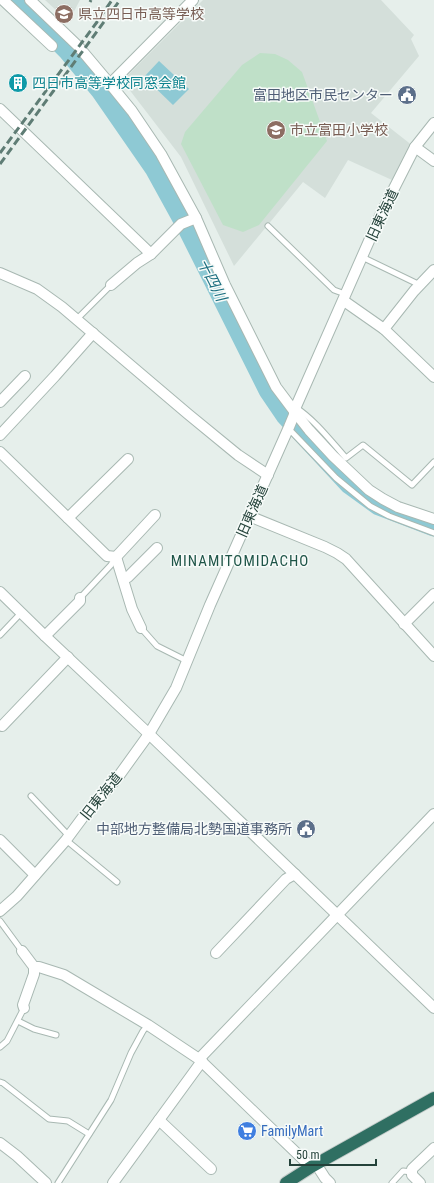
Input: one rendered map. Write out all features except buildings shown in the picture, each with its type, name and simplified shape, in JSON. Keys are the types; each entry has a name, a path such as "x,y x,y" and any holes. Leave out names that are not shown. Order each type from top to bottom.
{"highway":[{"path":"286,1183 434,1098"}],"street":[{"path":"3,0 52,46"},
{"path":"30,0 78,46 132,111 161,154 276,388 333,456 369,490 398,507 434,519"},
{"path":"110,84 193,0"},
{"path":"0,109 151,254"},
{"name":"旧東海道","path":"0,911 36,876 68,838 86,813 118,777 150,734 176,688 249,516 289,427 294,411 380,216 415,147 434,123"},
{"path":"415,147 434,161"},
{"path":"111,285 137,263 151,254 182,224 194,219"},
{"path":"384,329 434,270"},
{"path":"0,273 37,289 77,319 238,455 268,475"},
{"path":"344,298 384,329 434,377"},
{"path":"0,435 93,333"},
{"path":"0,402 25,376"},
{"path":"0,452 107,556 116,557"},
{"path":"68,518 128,459"},
{"path":"116,557 155,515"},
{"path":"249,516 338,553 346,559 434,656"},
{"path":"123,579 128,577 157,548"},
{"path":"116,557 132,609 141,628"},
{"path":"0,592 150,734 434,1008"},
{"path":"404,624 434,594"},
{"path":"45,636 80,601 80,598"},
{"path":"2,726 68,658"},
{"path":"113,1183 201,1060 337,914 434,814"},
{"path":"0,840 36,876"},
{"path":"216,953 286,879 295,874"},
{"path":"22,951 34,967 34,974 23,1005 24,1008"},
{"path":"34,967 39,967 64,975 201,1060 314,1166 330,1183"},
{"path":"159,1120 211,1169"},
{"path":"0,1143 17,1156 46,1183"},
{"path":"420,1183 412,1175 412,1169 434,1148"}],"lane":[{"path":"268,226 344,298"},
{"path":"362,257 420,285"},
{"path":"77,319 111,285"},
{"path":"294,411 308,417 346,458 363,445 412,485 434,462"},
{"path":"289,427 336,478 370,506 389,516 434,532"},
{"path":"80,598 111,565 116,557"},
{"path":"0,635 21,613"},
{"path":"141,628 158,646 187,661"},
{"path":"31,796 68,838 117,882"},
{"path":"0,921 22,951"},
{"path":"0,1047 7,1041 24,1008"},
{"path":"18,1021 34,1029 56,1035"},
{"path":"58,1183 111,1100 130,1052 143,1031 148,1026"},
{"path":"0,1082 48,1119 68,1120 89,1134"},
{"path":"392,1183 403,1171 412,1172"}],"shaded area":[{"name":"県立四日市高等学校","path":"45,0 80,0 70,19 64,24 56,17 56,10"},
{"name":"市立富田小学校","path":"203,0 381,0 414,35 411,39 419,56 371,113 413,146 392,180 348,160 325,198 303,182 234,266 181,157 125,84 125,78"}],"green space":[{"path":"260,53 275,54 288,60 302,72 327,141 259,225 243,232 223,225 181,144 185,132 242,65"}],"water":[{"path":"159,61 189,89 173,105 144,77"}],"waterway":[{"name":"十四川","path":"18,0 68,50 101,90 155,168 188,228 269,390 286,415 350,484 379,505 434,526"}],"railway":[{"path":"0,153 112,0"},
{"path":"0,164 120,0"}],"place":[{"name":"県立四日市高等学校","path":"64,14"},
{"name":"四日市高等学校同窓会館","path":"18,83"},
{"name":"富田地区市民センター","path":"407,95"},
{"name":"市立富田小学校","path":"276,130"},
{"name":"中部地方整備局北勢国道事務所","path":"306,829"},
{"name":"FamilyMart","path":"247,1131"}],"district":[{"name":"MINAMITOMIDACHO","path":"240,561"}]}
